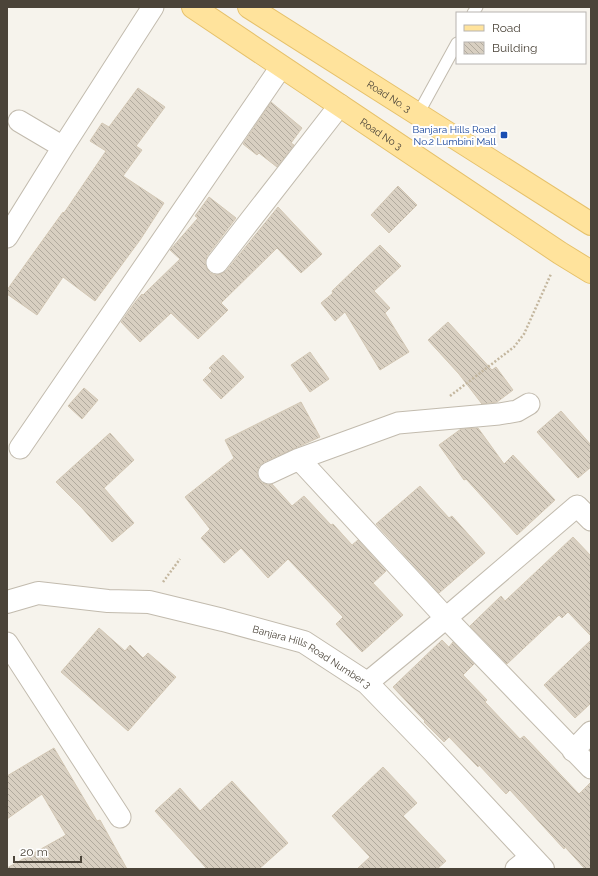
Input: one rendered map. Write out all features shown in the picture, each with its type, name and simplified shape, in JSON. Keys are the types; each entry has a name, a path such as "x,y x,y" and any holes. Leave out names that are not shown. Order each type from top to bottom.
{"main road":[{"name":"Road No 3","path":"193,7 560,254 591,272"},
{"name":"Road No. 3","path":"249,7 591,224"}],"street":[{"path":"7,237 153,7"},
{"path":"20,448 282,67"},
{"path":"217,263 340,105"},
{"path":"19,121 63,147"},
{"path":"269,473 299,459 398,423 499,414 517,411 529,404"},
{"path":"299,459 446,618 591,768"},
{"path":"367,684 577,506 591,520"},
{"name":"Banjara Hills Road Number 3","path":"7,602 38,593 108,601 149,602 304,642 367,684 434,752 530,865"},
{"path":"7,643 120,817"},
{"path":"573,751 591,732"}],"lane":[{"path":"418,114 456,44"}],"path":[{"path":"447,398 514,347 524,334 560,254"}],"building":[{"path":"138,88 165,107 136,146 142,150 123,176 164,203 140,240 95,301 63,277 37,315 7,294 7,290 63,212 64,213 106,151 90,141 102,123 109,127"},
{"path":"271,102 302,128 291,143 294,145 277,167 259,153 257,155 243,144"},
{"path":"398,186 417,205 389,233 371,215"},
{"path":"209,197 236,218 207,256 205,262 210,273 216,275 226,271 278,207 322,254 301,273 277,248 221,303 228,310 198,339 171,313 140,342 121,322 142,294 143,295 180,259 170,250 198,218 195,216"},
{"path":"380,245 401,266 374,291 390,308 385,313 409,352 380,370 345,312 335,321 321,303 333,293 332,291"},
{"path":"448,322 492,370 496,367 513,390 497,402 482,404 459,374 428,340"},
{"path":"310,352 329,379 310,392 291,365"},
{"path":"223,355 244,377 221,399 203,380 212,371 209,368"},
{"path":"84,388 98,400 82,419 68,406"},
{"path":"301,402 320,437 264,462 259,466 257,472 258,478 262,483 268,485 272,484 292,506 304,496 352,545 358,540 386,571 373,583 403,615 362,652 336,624 343,617 288,559 268,578 241,548 224,563 201,538 210,529 185,497 234,458 225,440"},
{"path":"561,411 591,445 591,467 578,478 537,432"},
{"path":"478,428 504,464 513,455 555,500 517,535 466,479 464,480 439,445 461,429"},
{"path":"110,433 134,460 104,488 134,523 112,542 82,508 56,482"},
{"path":"420,486 449,518 452,516 485,553 439,593 376,524"},
{"path":"573,537 591,556 591,636 568,612 562,618 559,615 507,664 470,626 501,596 505,601"},
{"path":"99,628 125,651 130,645 143,658 148,653 176,677 128,731 61,672"},
{"path":"442,640 449,647 453,642 474,664 463,675 487,700 485,702 520,739 524,736 579,794 591,782 591,869 585,869 565,847 564,849 510,790 506,794 479,765 478,767 449,737 444,742 393,687"},
{"path":"591,640 591,703 575,718 544,685"},
{"path":"54,748 97,821 100,820 127,869 7,869 66,835 42,794 7,819 7,776"},
{"path":"383,767 417,803 403,816 446,861 437,869 357,869 370,857 332,816"},
{"path":"232,781 288,843 259,869 207,869 155,811 180,788 200,811"}],"place":[{"name":"Banjara Hills Road No.2 Lumbini Mall","path":"504,135"}]}
